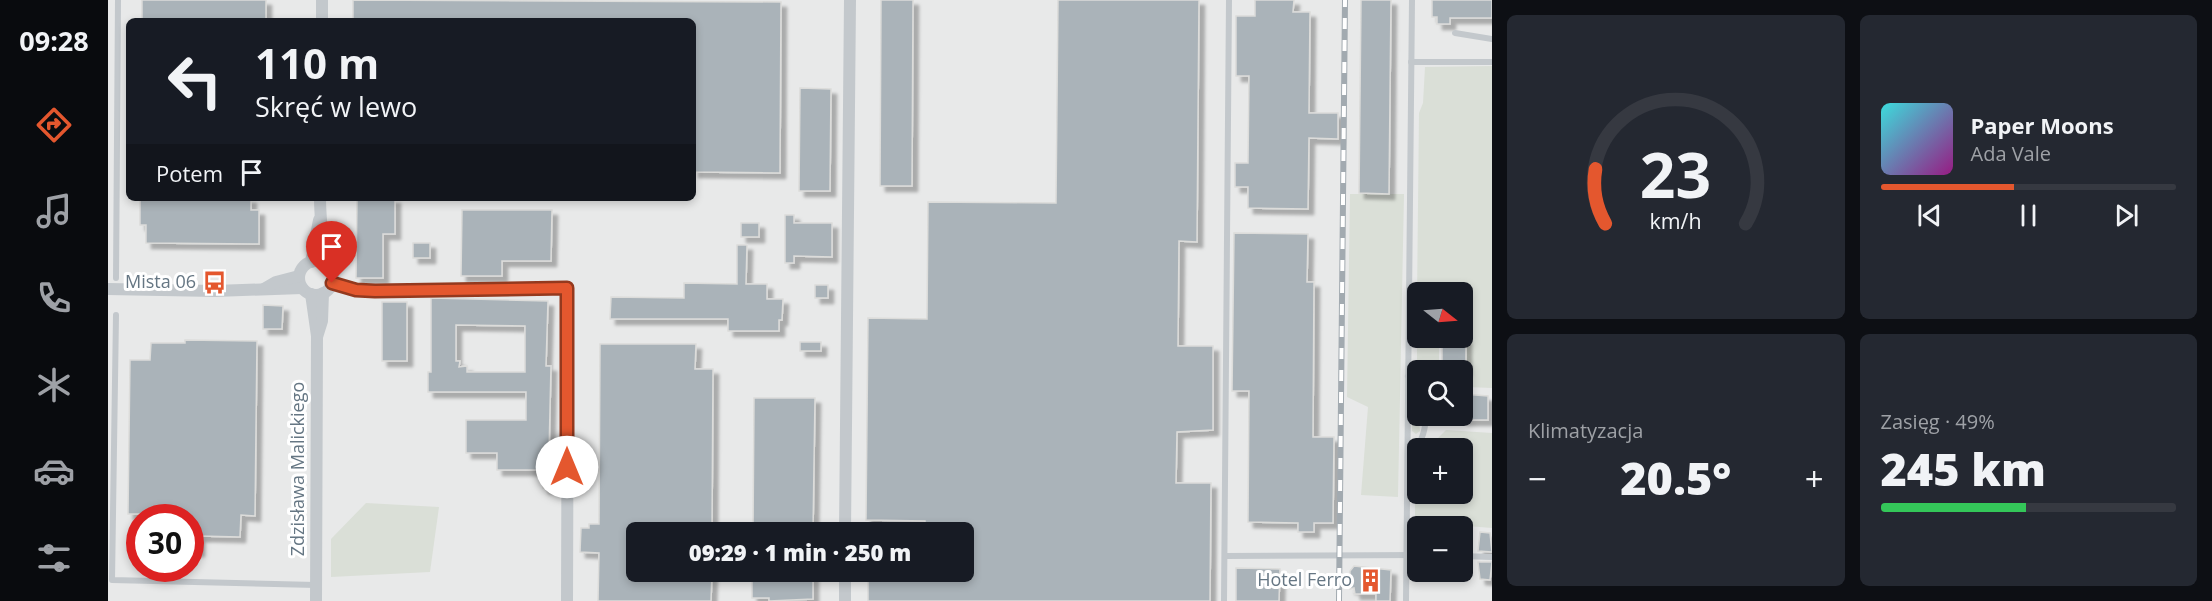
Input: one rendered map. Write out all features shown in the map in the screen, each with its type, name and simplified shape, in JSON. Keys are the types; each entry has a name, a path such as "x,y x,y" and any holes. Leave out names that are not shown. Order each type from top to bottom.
{"street":[{"path":"322,0 322,18"},
{"path":"845,522 850,0"},
{"path":"317,263 320,201"},
{"path":"309,288 303,267 317,263 330,269 332,283"},
{"path":"113,285 264,289 309,288 332,283 356,290 375,291 567,288 567,601"},
{"name":"Zdzisława Malickiego","path":"309,288 322,321 317,337 316,601"},
{"path":"844,601 845,582"}],"lane":[{"path":"113,285 118,0"},
{"path":"1224,601 1229,0"},
{"path":"1408,360 1412,0"},
{"path":"1455,33 1492,39"},
{"path":"1411,62 1492,62"},
{"path":"116,315 112,580 316,585"},
{"path":"1225,556 1407,555 1406,601"},
{"path":"1473,556 1492,557"}],"shaded area":[{"path":"108,0 1492,0 1492,601 108,601"},
{"path":"1492,66 1492,388 1473,387 1473,360 1466,360 1466,348 1473,348 1473,282 1417,282 1419,113 1423,103 1425,67"},
{"path":"1350,194 1404,194 1398,497 1361,495 1368,407 1347,397"},
{"path":"1417,348 1439,348 1439,360 1417,360"},
{"path":"1412,426 1419,426 1420,431 1416,434 1412,431"},
{"path":"1446,430 1492,433 1492,528 1473,526 1473,516 1415,516 1415,504 1473,504 1473,438 1438,438"},
{"path":"366,503 439,507 430,572 331,577 331,539"}],"building":[{"path":"142,0 266,0 266,18 142,18"},
{"path":"353,0 781,2 780,173 696,172 696,18 353,18"},
{"path":"881,0 913,0 912,186 880,186"},
{"path":"1058,0 1199,0 1197,242 1179,241 1178,346 1213,346 1213,430 1177,432 1176,483 1211,483 1210,601 868,601 868,582 974,582 974,522 866,520 868,318 927,319 928,202 1056,203"},
{"path":"1255,0 1294,0 1293,12 1310,12 1309,113 1338,113 1338,139 1309,138 1308,209 1248,208 1248,187 1235,187 1235,163 1248,163 1249,76 1236,76 1236,16 1255,16"},
{"path":"1361,0 1391,0 1389,194 1359,193"},
{"path":"1432,0 1492,0 1492,18 1450,18 1450,24 1437,24 1437,17 1432,17"},
{"path":"800,88 831,89 830,191 799,191"},
{"path":"140,201 251,201 251,210 259,210 259,244 146,243 146,225 140,225"},
{"path":"357,201 395,201 395,234 383,234 383,278 356,278"},
{"path":"462,210 552,210 551,261 502,261 502,276 461,276"},
{"path":"785,215 794,215 794,223 832,223 832,257 794,256 794,263 785,263"},
{"path":"741,223 759,223 759,237 741,237"},
{"path":"1234,233 1308,234 1307,282 1314,282 1313,437 1334,437 1333,523 1314,523 1314,532 1298,532 1298,523 1248,522 1249,391 1232,391"},
{"path":"413,243 430,243 430,258 413,258"},
{"path":"737,245 747,245 746,284 767,284 767,299 783,299 779,331 728,331 728,319 610,319 611,297 684,298 684,283 737,284"},
{"path":"815,285 828,285 828,298 815,298"},
{"path":"431,298 548,301 546,366 551,366 549,454 554,454 554,488 543,488 543,470 497,470 497,453 466,453 466,420 526,420 526,392 428,392 428,372 431,372","holes":["456,325 525,326 525,372 467,372 467,366 459,367 460,361 456,361"]},
{"path":"382,302 407,302 407,361 382,361"},
{"path":"263,305 283,306 282,329 263,329"},
{"path":"185,340 257,341 255,516 241,515 240,537 204,536 204,504 128,504 130,360 150,360 151,343 185,343"},
{"path":"800,342 821,342 821,351 800,351"},
{"path":"600,344 696,344 695,369 713,369 712,522 626,522 626,582 712,582 711,601 598,601 599,553 580,552 581,528 589,528 589,524 599,524"},
{"path":"1442,348 1466,348 1466,360 1442,360"},
{"path":"1473,395 1488,396 1488,420 1473,420"},
{"path":"754,398 815,398 813,522 753,522"},
{"path":"1480,532 1490,533 1492,552 1478,551"},
{"path":"1478,562 1492,562 1490,580 1480,579"},
{"name":"Hotel Ferro","path":"1354,566 1391,570 1390,601 1376,601 1376,594 1355,594 1354,588 1350,589 1350,571"},
{"path":"1236,568 1280,569 1279,601 1236,601"},
{"path":"752,582 813,582 813,599 769,601 769,598 752,598"}],"railway":[{"path":"1339,601 1345,0"}],"place":[{"name":"Mista 06","path":"214,282"},
{"name":"Hotel Ferro","path":"1370,580"}],"route":[{"path":"332,283 356,290 375,291 567,288 567,467"}]}
